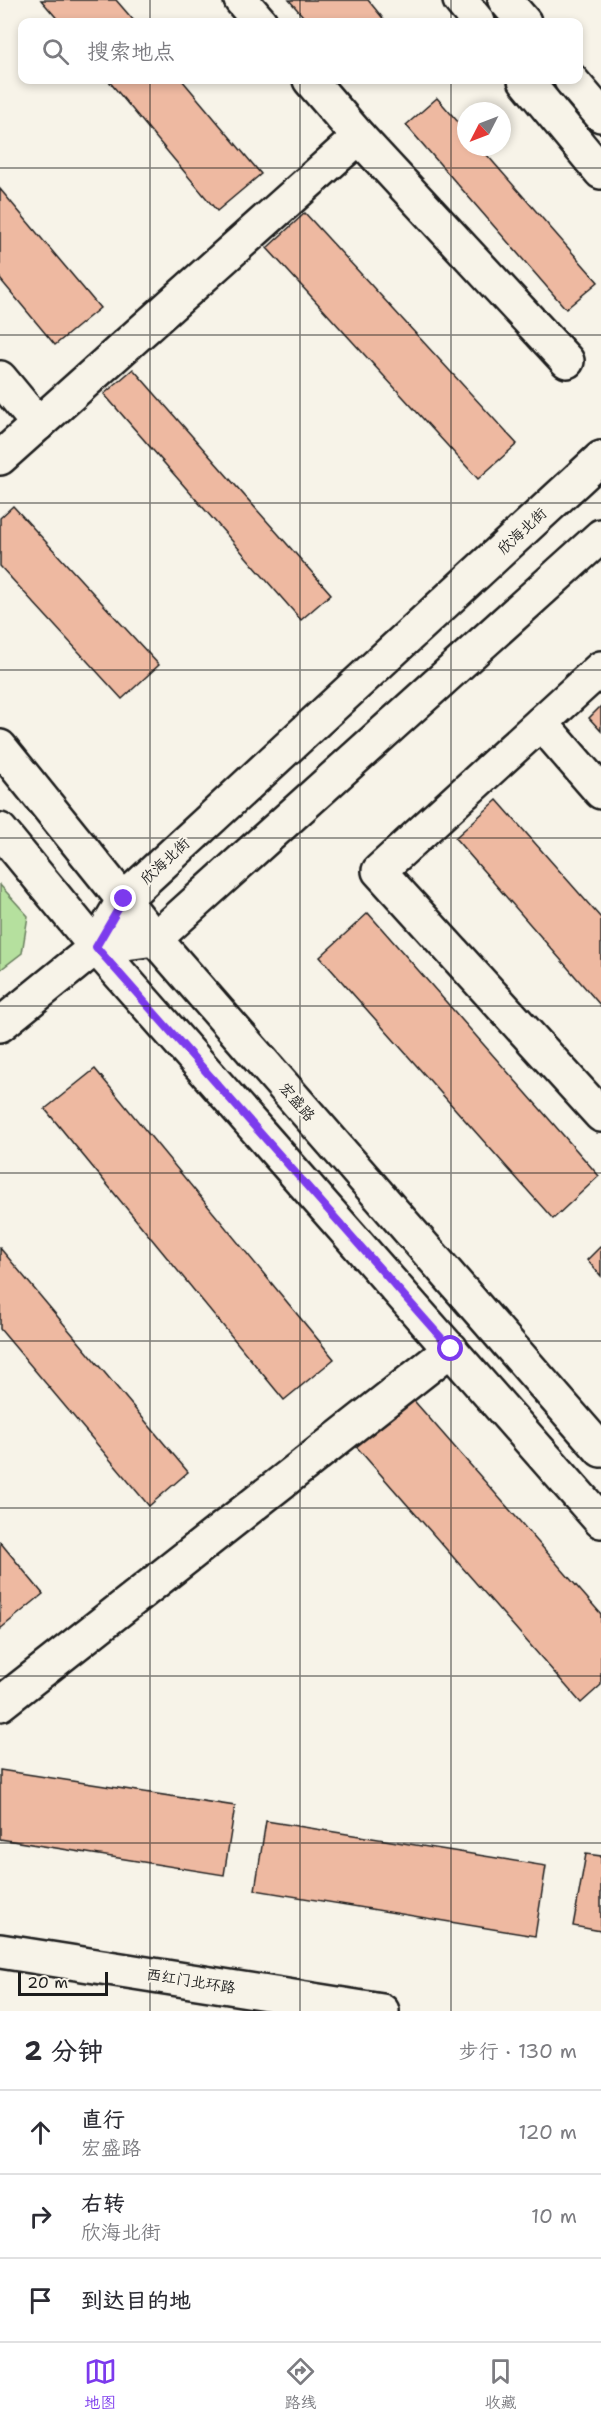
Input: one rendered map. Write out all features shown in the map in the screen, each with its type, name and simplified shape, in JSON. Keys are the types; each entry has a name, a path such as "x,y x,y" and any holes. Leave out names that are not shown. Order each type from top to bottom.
{"street":[{"path":"241,0 257,18"},
{"path":"460,0 475,18"},
{"path":"506,0 521,18"},
{"path":"313,84 567,361"},
{"path":"528,84 601,172"},
{"path":"574,84 601,116"},
{"path":"0,458 359,137"},
{"path":"0,378 38,424"},
{"name":"欣海北街","path":"96,947 124,899 601,458"},
{"path":"0,1025 96,947 155,939 601,536"},
{"path":"601,668 379,871 601,1115"},
{"path":"541,723 601,792"},
{"name":"宏盛路","path":"0,747 155,939 601,1450"},
{"path":"0,830 96,947 601,1521"},
{"path":"0,1704 451,1349"},
{"name":"西红门北环路","path":"0,1951 382,2011"}],"green space":[{"path":"0,885 28,916 22,953 0,970"}],"building":[{"path":"41,0 116,0 132,18 57,18"},
{"path":"289,0 368,0 383,18 305,18"},
{"path":"111,84 185,84 261,174 217,211"},
{"path":"437,98 457,121 457,156 488,156 598,282 566,309 406,125"},
{"path":"0,189 100,308 55,345 0,279"},
{"path":"305,213 517,444 478,479 267,248"},
{"path":"133,369 331,594 301,620 104,394"},
{"path":"13,506 159,665 122,699 0,566 0,518"},
{"path":"601,706 601,731 589,718"},
{"path":"497,800 601,918 601,1006 455,838"},
{"path":"368,913 599,1176 553,1219 320,957"},
{"path":"95,1069 334,1359 284,1400 45,1109"},
{"path":"601,1246 601,1276 587,1260"},
{"path":"0,1248 188,1472 149,1506 0,1329"},
{"path":"409,1395 601,1614 601,1685 581,1703 354,1444"},
{"path":"0,1542 43,1594 0,1629"},
{"path":"0,1770 235,1806 224,1875 0,1839"},
{"path":"266,1821 546,1866 535,1936 255,1890"},
{"path":"586,1854 601,1856 601,1931 573,1926"}],"route":[{"path":"124,899 96,947 451,1349"}]}
